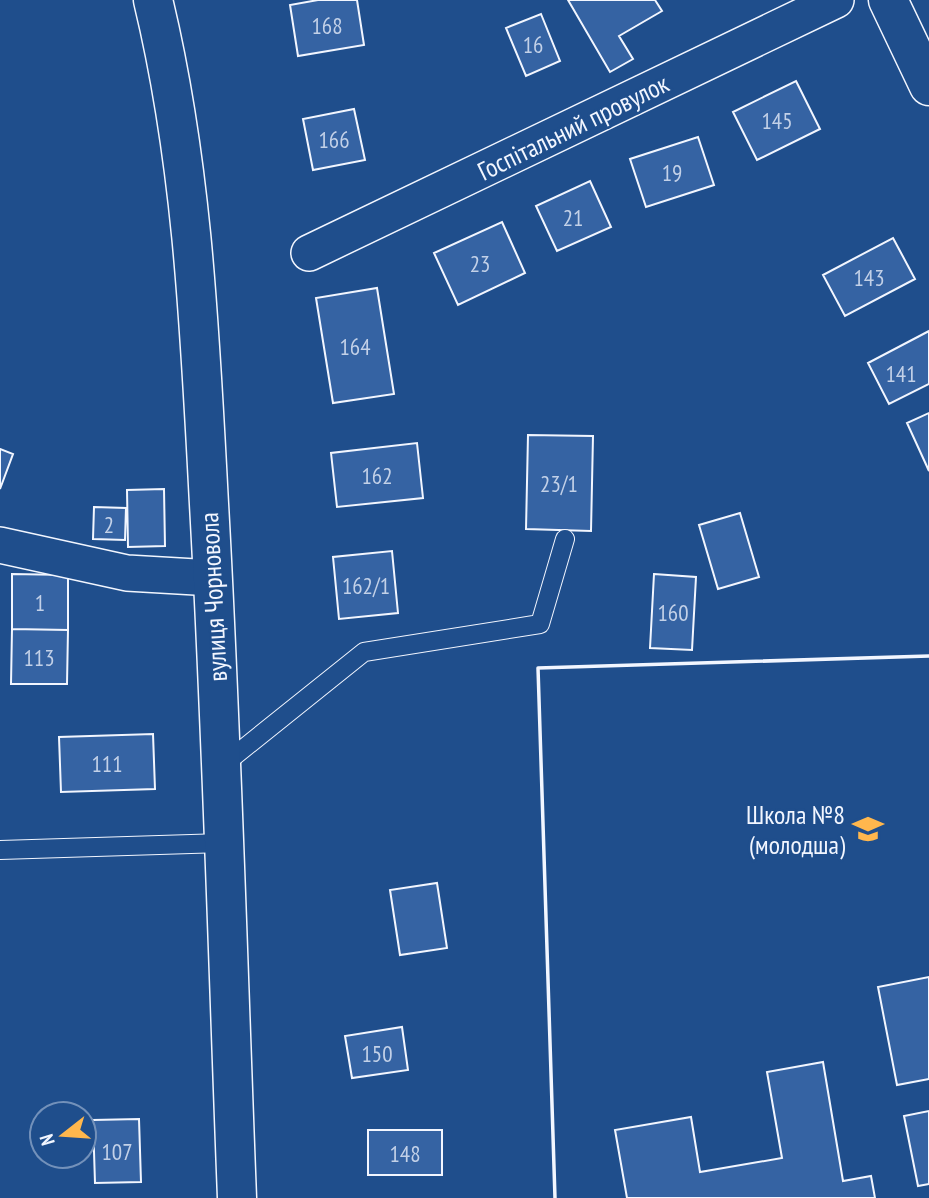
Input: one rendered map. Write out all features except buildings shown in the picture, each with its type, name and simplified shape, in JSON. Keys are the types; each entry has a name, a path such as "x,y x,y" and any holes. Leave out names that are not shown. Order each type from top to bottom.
{"street":[{"name":"вулиця Чорновола","path":"153,0 184,173 198,307 213,578 237,1198"},
{"name":"Госпітальний провулок","path":"309,253 836,0"},
{"path":"888,0 929,86"},
{"path":"0,545 127,573 213,578"}],"lane":[{"path":"220,767 364,652 540,624 565,539"},
{"path":"0,850 223,843"}],"wall":[{"path":"555,1198 538,668 929,656"}],"place":[{"name":"Школа №8 (молодша)","path":"868,829"}]}
